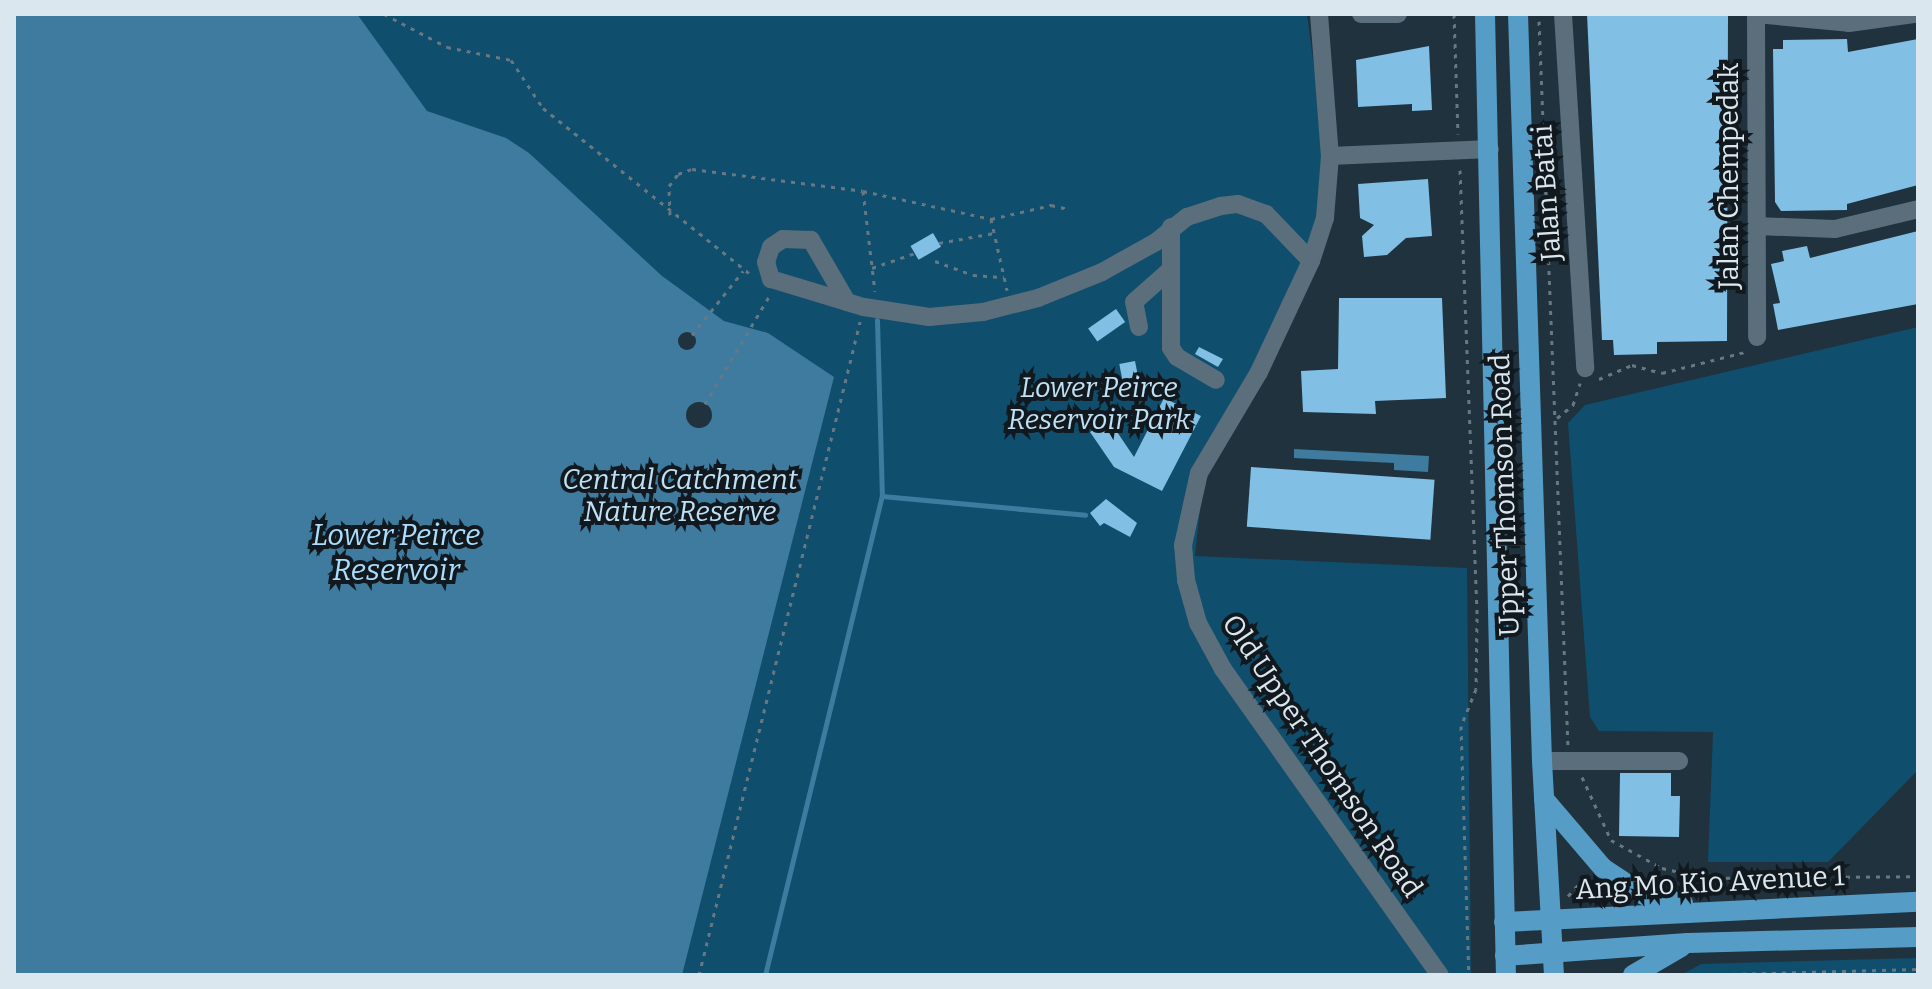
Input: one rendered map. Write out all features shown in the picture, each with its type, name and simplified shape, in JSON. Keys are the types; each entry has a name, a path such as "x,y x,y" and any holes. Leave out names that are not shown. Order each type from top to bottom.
{"main road":[{"name":"Upper Thomson Road","path":"1485,14 1506,966"},
{"name":"Upper Thomson Road","path":"1518,14 1542,761 1554,975"},
{"path":"1544,799 1598,863 1644,895 1710,909"},
{"name":"Ang Mo Kio Avenue 1","path":"1504,922 1710,909 1918,902"},
{"name":"Ang Mo Kio Avenue 1","path":"1506,966 1552,953 1688,943 1918,937"},
{"path":"1633,975 1688,943"}],"street":[{"name":"Old Upper Thomson Road","path":"1319,14 1330,156 1325,218 1311,261 1259,372 1199,473 1183,545 1186,580 1198,623 1223,669 1440,975"},
{"path":"1361,14 1398,14"},
{"name":"Jalan Batai","path":"1563,14 1585,368"},
{"path":"1756,14 1849,23 1915,14"},
{"name":"Jalan Chempedak","path":"1756,14 1757,337"},
{"path":"1330,156 1490,149"},
{"path":"863,306 811,240 783,239 771,247 766,262 775,280 863,306 929,317 1010,306 1102,272 1156,242 1171,227 1206,209 1238,204 1266,214 1311,261"},
{"path":"1757,226 1835,229 1918,209"},
{"path":"1171,227 1171,348 1216,380"},
{"path":"1139,327 1129,306 1170,270"},
{"path":"1542,761 1679,761"}],"path":[{"path":"384,14 390,22 447,47 511,60 522,72 543,108 670,215 743,271 775,280 705,404"},
{"path":"1454,14 1477,618 1476,689 1461,726 1469,975"},
{"path":"1539,14 1557,418 1567,742 1575,762 1611,840 1662,868 1706,878 1918,876"},
{"path":"670,215 669,186 678,174 692,169 863,191 991,219 1051,205 1069,209"},
{"path":"699,975 872,268 863,191"},
{"path":"991,219 1010,306"},
{"path":"939,243 994,233"},
{"path":"872,268 915,253"},
{"path":"935,261 973,275 1004,277"},
{"path":"692,335 743,271"},
{"path":"1557,418 1573,405 1578,387 1632,365 1662,373 1757,349 1757,337"},
{"path":"1692,975 1918,969"}],"green space":[{"name":"Central Catchment Nature Reserve","path":"14,14 1307,14 1321,120 1322,211 1311,261 1203,480 1195,556 1467,568 1471,975 14,975"},
{"path":"1918,327 1918,770 1828,862 1708,862 1713,732 1599,731 1590,717 1568,423 1585,405"},
{"path":"1918,958 1918,975 1681,975 1701,964"}],"water":[{"name":"Lower Peirce Reservoir","path":"14,14 357,14 427,111 506,138 529,153 662,276 724,321 768,333 834,377 682,975 14,975"},
{"path":"1294,449 1429,456 1428,472 1394,470 1394,463 1294,458"}],"pier":[{"path":"683,332 691,332 696,341 694,348 683,350 678,345 678,337"},
{"path":"699,402 708,406 712,415 708,424 699,428 690,424 686,415 690,406"}],"building":[{"path":"1587,14 1728,14 1727,341 1657,342 1657,354 1614,355 1613,340 1602,340"},
{"path":"1847,39 1848,52 1918,39 1918,185 1847,204 1847,210 1781,211 1775,202 1773,49 1783,49 1783,40"},
{"path":"1429,46 1432,110 1412,111 1412,104 1358,107 1356,60"},
{"path":"1428,179 1432,236 1406,238 1387,255 1364,257 1362,236 1374,225 1360,218 1358,184"},
{"path":"1918,231 1918,304 1778,330 1773,304 1780,303 1771,264 1784,261 1782,251 1807,246 1810,258"},
{"path":"933,233 941,247 918,260 910,246"},
{"path":"1339,298 1442,298 1446,398 1375,401 1376,414 1303,412 1301,371 1338,369"},
{"path":"1116,309 1125,322 1097,342 1088,329"},
{"path":"1199,347 1223,359 1218,367 1195,354"},
{"path":"1135,361 1138,377 1122,380 1119,364"},
{"path":"1164,398 1201,416 1162,491 1114,467 1090,432 1109,420 1134,457"},
{"path":"1251,467 1435,480 1430,540 1247,527"},
{"path":"1106,499 1137,523 1130,537 1104,523 1100,526 1090,513"},
{"path":"1620,773 1671,773 1671,796 1680,796 1679,837 1619,836"}],"waterway":[{"path":"877,320 882,496"},
{"path":"765,975 882,496 1085,515"}],"park label":[{"name":"Lower Peirce Reservoir Park","path":"1099,404"}]}
